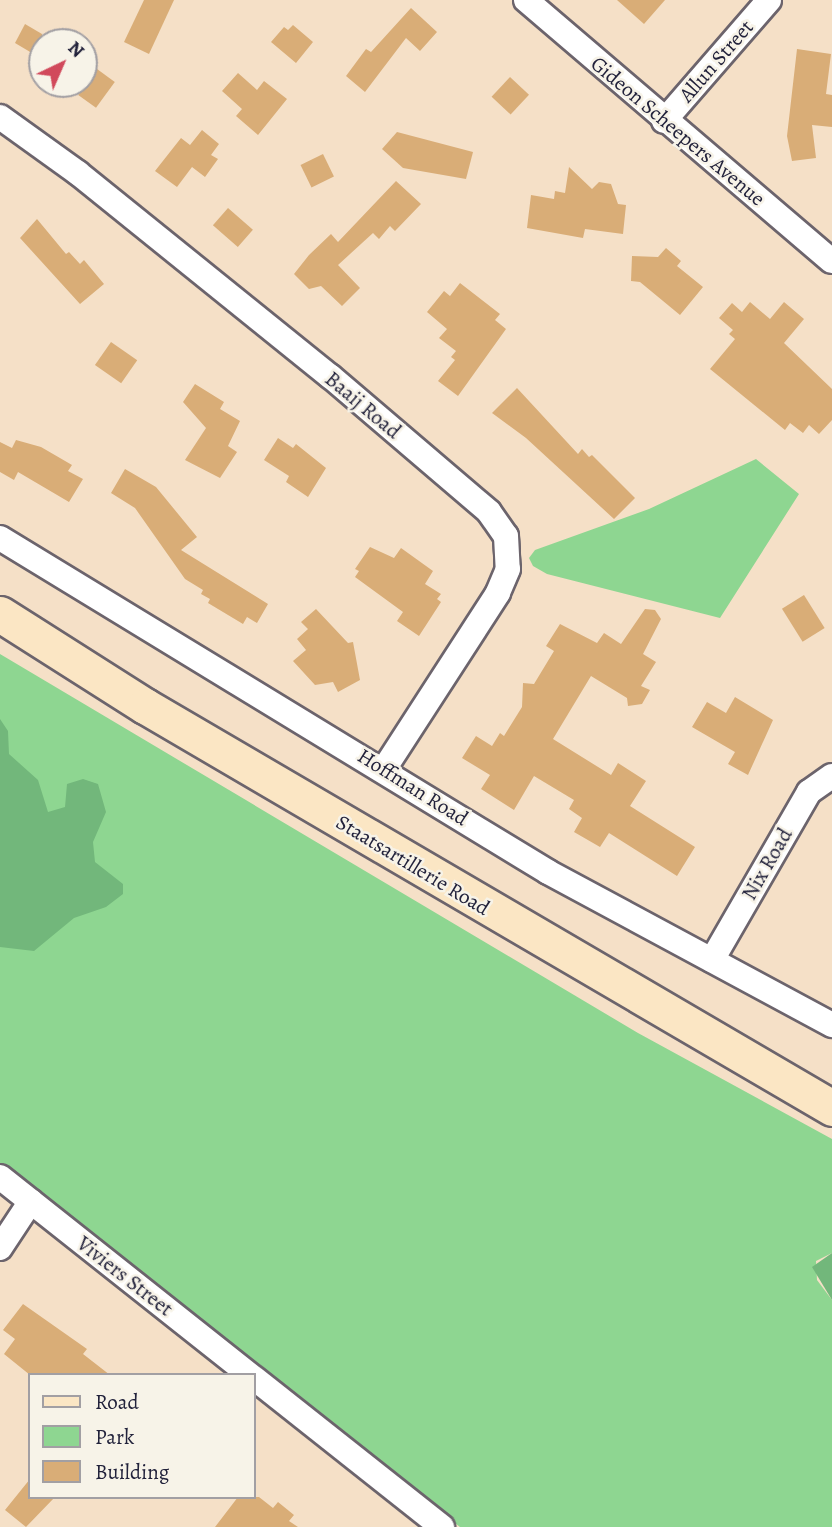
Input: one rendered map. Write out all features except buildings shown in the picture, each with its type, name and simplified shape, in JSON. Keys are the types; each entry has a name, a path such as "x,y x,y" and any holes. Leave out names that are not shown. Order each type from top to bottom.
{"street":[{"name":"Gideon Scheepers Avenue","path":"526,0 664,121 832,261"},
{"name":"Allun Street","path":"664,121 769,0"},
{"name":"Baaij Road","path":"0,117 78,173 330,376 489,512 506,536 508,569 498,593 384,769"},
{"name":"Hoffman Road","path":"0,538 384,769 548,872 832,1025"},
{"name":"Staatsartillerie Road","path":"0,614 181,728 832,1108"},
{"name":"Nix Road","path":"712,960 809,792 832,776"},
{"name":"Viviers Street","path":"0,1177 248,1373"},
{"path":"0,1248 31,1201"},
{"name":"Viviers Street","path":"256,1379 442,1527"}],"green space":[{"path":"756,459 799,494 720,618 547,574 533,566 529,558 535,550 649,509"},
{"path":"0,654 638,1033 832,1139 832,1253 816,1261 817,1280 832,1300 832,1527 460,1527 0,1164"},
{"path":"0,719 8,731 9,754 38,780 48,812 65,807 67,784 83,779 98,784 106,812 93,842 95,862 123,884 123,894 106,907 74,918 34,951 0,947"},
{"path":"832,1253 832,1300 812,1267"}]}
